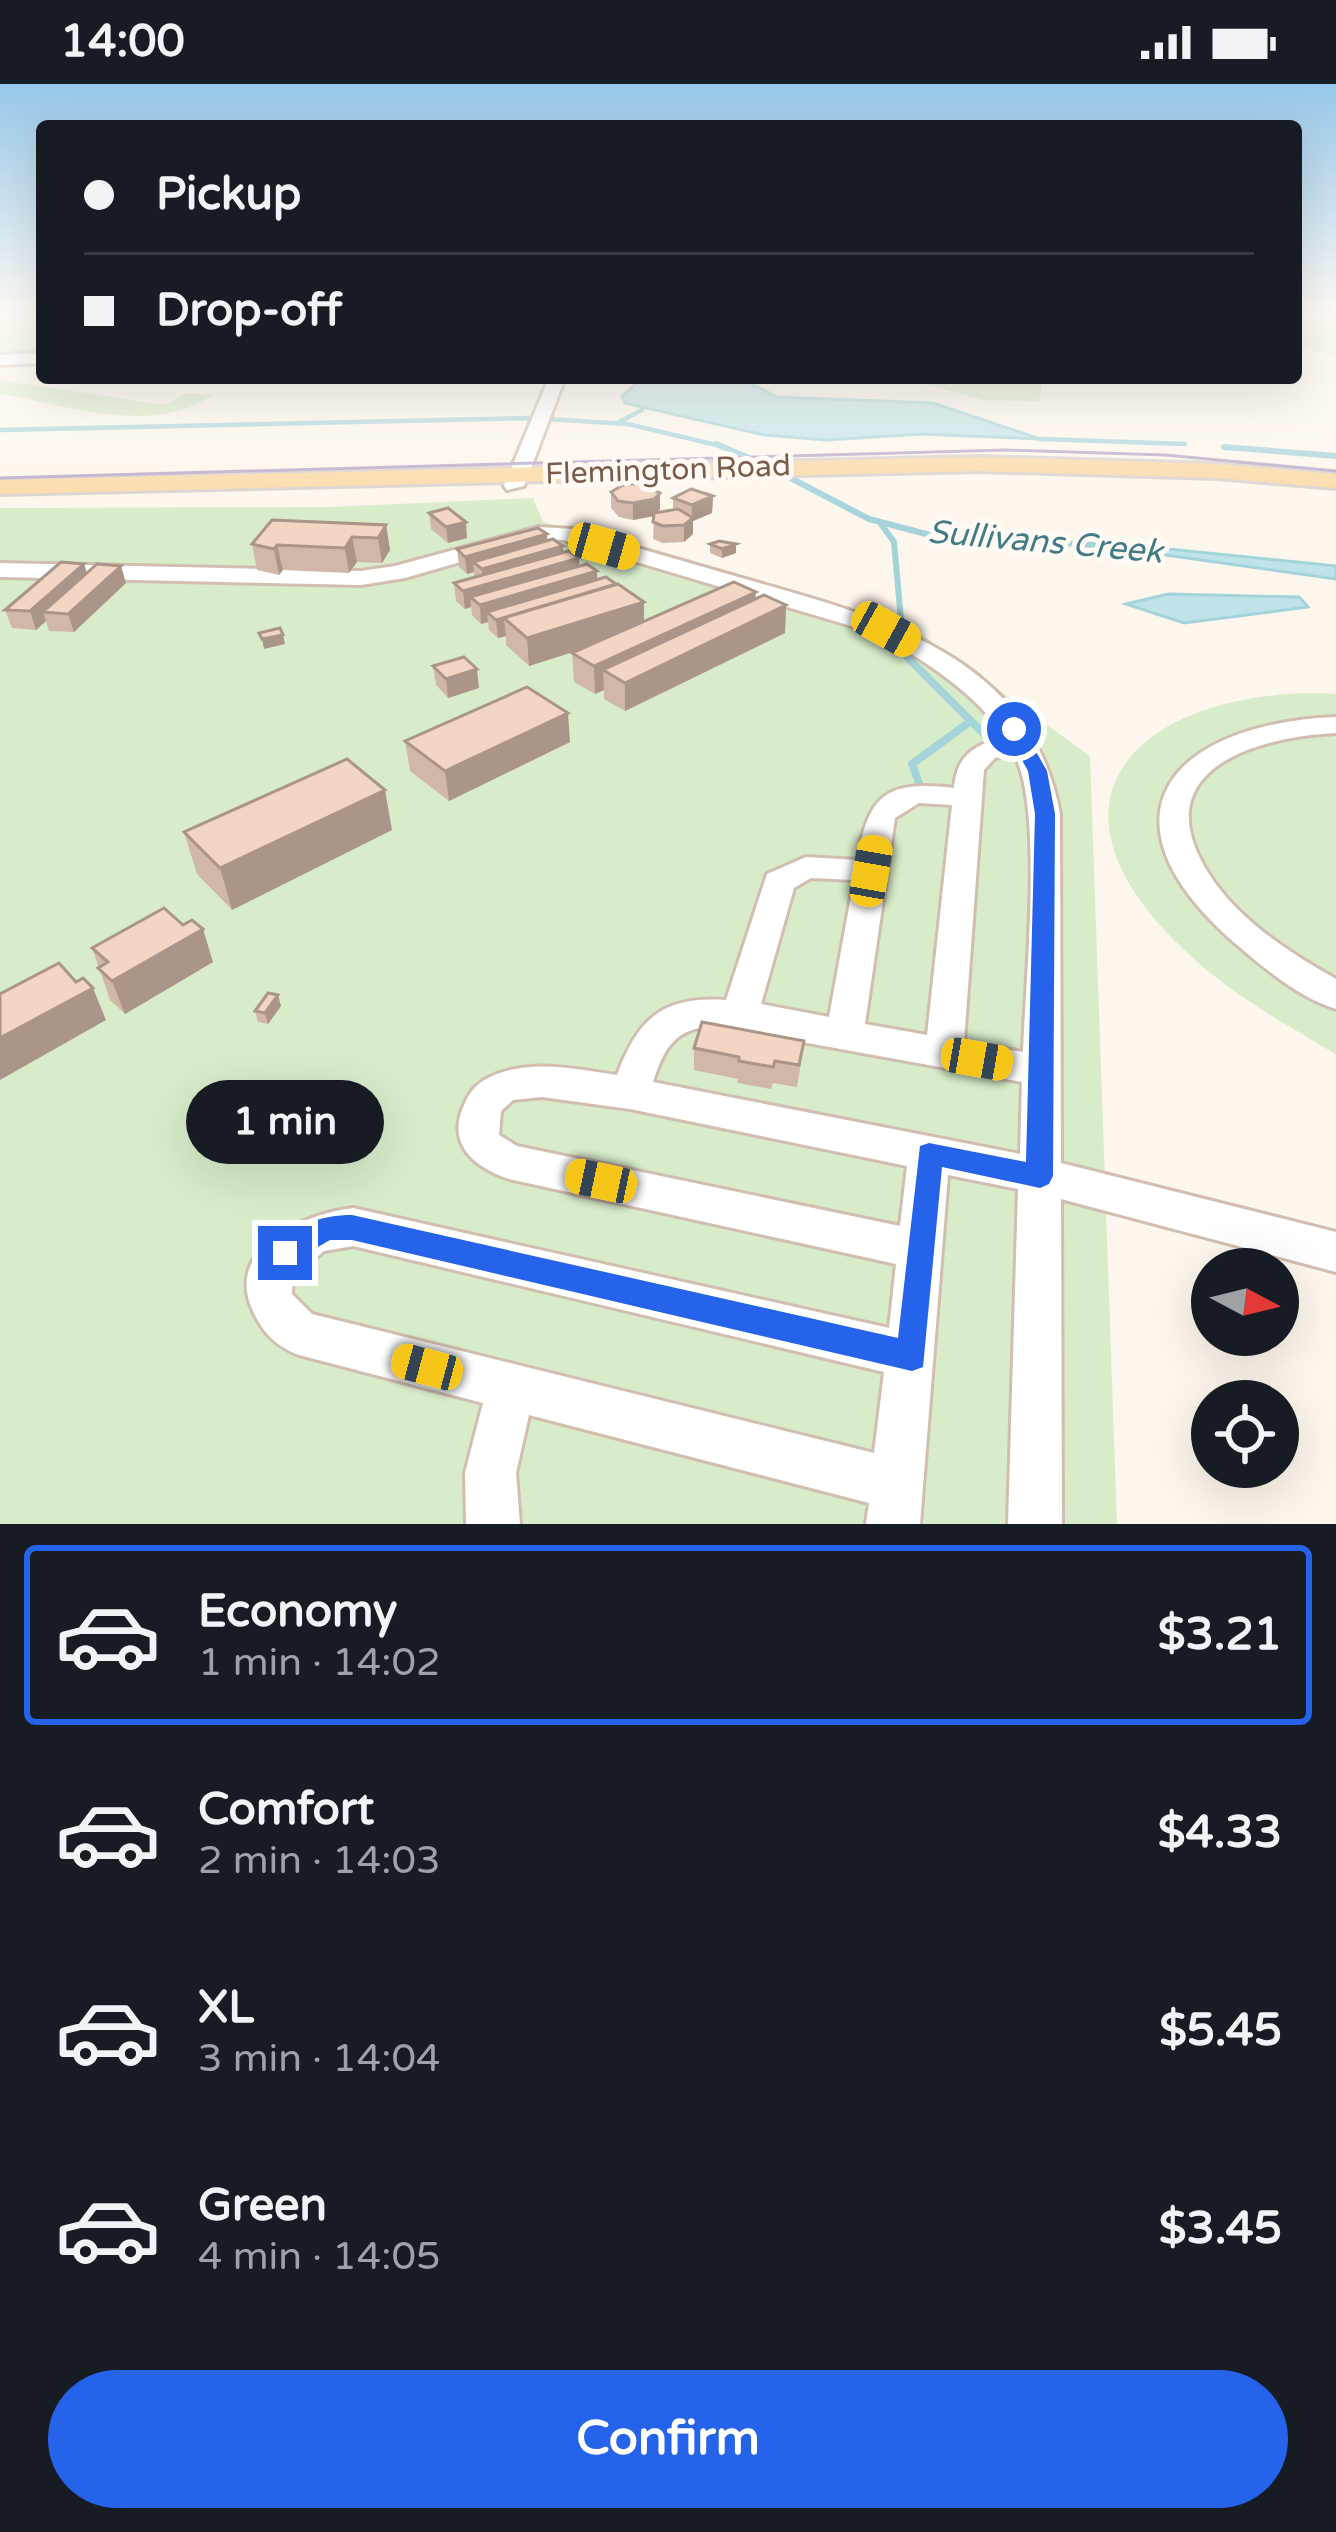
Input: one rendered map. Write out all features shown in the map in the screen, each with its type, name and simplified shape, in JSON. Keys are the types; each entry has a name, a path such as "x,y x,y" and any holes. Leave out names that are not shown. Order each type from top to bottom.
{"main road":[{"name":"Flemington Road","path":"0,492 804,471 1081,473 1336,486"}],"street":[{"path":"525,480 555,384"},
{"path":"0,570 361,578 553,532 886,629 959,674 993,704 1025,744 1038,771 1045,814 1035,1524"},
{"path":"1336,725 1268,730 1224,745 1195,765 1176,793 1175,830 1193,876 1229,920 1282,964 1336,996"},
{"path":"944,1053 975,758 987,749 1025,744"},
{"path":"844,1034 880,818 896,799 928,794 968,798"},
{"path":"740,1014 778,883 806,867 871,871"},
{"path":"630,1094 645,1047 657,1029 677,1015 703,1011 1043,1071"},
{"path":"922,1250 509,1162 487,1151 477,1135 477,1116 502,1088 521,1081 630,1094 1040,1176 1336,1252"},
{"path":"912,1356 352,1228 326,1228 301,1239 269,1276 268,1303 279,1320 299,1333 512,1390 896,1505 912,1356 922,1250 929,1154"},
{"path":"493,1524 489,1481 493,1450 512,1390"}],"green space":[{"path":"1,380 164,405 187,393 212,395 164,414 137,416 0,394"},
{"path":"924,384 1042,384 1039,401 983,400"},
{"path":"533,498 543,522 879,616 921,634 1090,756 1117,1524 0,1524 0,508 329,507"},
{"path":"1336,694 1336,720 1287,722 1240,732 1200,755 1168,791 1181,875 1336,1005 1336,1054 1234,991 1179,945 1132,888 1111,837 1111,793 1131,756 1167,727 1215,707 1272,695"},
{"path":"1336,731 1336,987 1260,936 1226,902 1192,845 1186,804 1191,785 1204,769 1232,752 1285,737"}],"water":[{"path":"636,384 752,384 777,397 933,403 1040,439 921,434 827,440 764,435 625,403 622,396"},
{"path":"1099,542 1336,566 1336,579 1102,546"},
{"path":"1168,594 1299,597 1308,607 1184,623 1126,604"}],"building":[{"path":"625,484 641,484 660,493 633,503 618,501 611,492"},
{"path":"691,489 713,496 692,505 673,498"},
{"path":"448,508 466,522 446,527 429,513"},
{"path":"678,509 693,518 684,525 653,522 654,513"},
{"path":"272,520 386,525 378,538 352,537 345,548 277,545 274,549 252,544"},
{"path":"538,528 547,534 465,557 457,549"},
{"path":"553,539 563,546 482,569 473,562"},
{"path":"710,544 736,544 722,549"},
{"path":"569,551 579,558 463,591 454,583"},
{"path":"61,562 84,564 30,611 5,610"},
{"path":"97,564 121,566 68,614 43,612"},
{"path":"587,564 597,571 480,605 470,597"},
{"path":"606,577 616,584 496,620 487,612"},
{"path":"734,582 756,592 594,666 572,653"},
{"path":"618,584 644,602 527,638 504,618"},
{"path":"764,595 786,605 625,683 603,670"},
{"path":"280,628 283,635 262,639 259,633"},
{"path":"464,657 477,669 446,679 433,666"},
{"path":"527,687 568,713 445,771 405,741"},
{"path":"347,759 385,790 220,868 184,832"},
{"path":"164,908 183,925 192,920 203,929 112,981 98,968 108,962 92,948"},
{"path":"59,963 76,982 83,978 93,988 0,1038 0,994"},
{"path":"268,993 278,995 265,1013 255,1011"},
{"path":"702,1022 804,1041 799,1065 775,1061 773,1067 694,1048"}],"waterway":[{"path":"617,423 642,410"},
{"name":"Sullivans Creek","path":"0,430 531,418 628,424 721,446"},
{"path":"1040,439 1185,444"},
{"name":"Sullivans Creek","path":"716,444 721,446"},
{"name":"Sullivans Creek","path":"721,446 725,447"},
{"name":"Sullivans Creek","path":"721,446 766,465"},
{"path":"1224,447 1336,456"},
{"name":"Sullivans Creek","path":"779,472 869,519 930,535 1110,546"},
{"path":"881,524 894,542 901,620"},
{"path":"900,617 901,624"},
{"path":"908,658 971,721"},
{"path":"920,786 912,764 971,721"},
{"path":"971,721 984,734"}],"tram line":[{"path":"0,478 1005,450 1165,455 1336,471"}],"route":[{"path":"285,1253 301,1239 326,1228 352,1228 912,1356 929,1154 1040,1176 1045,814 1038,771 1014,729"}]}
